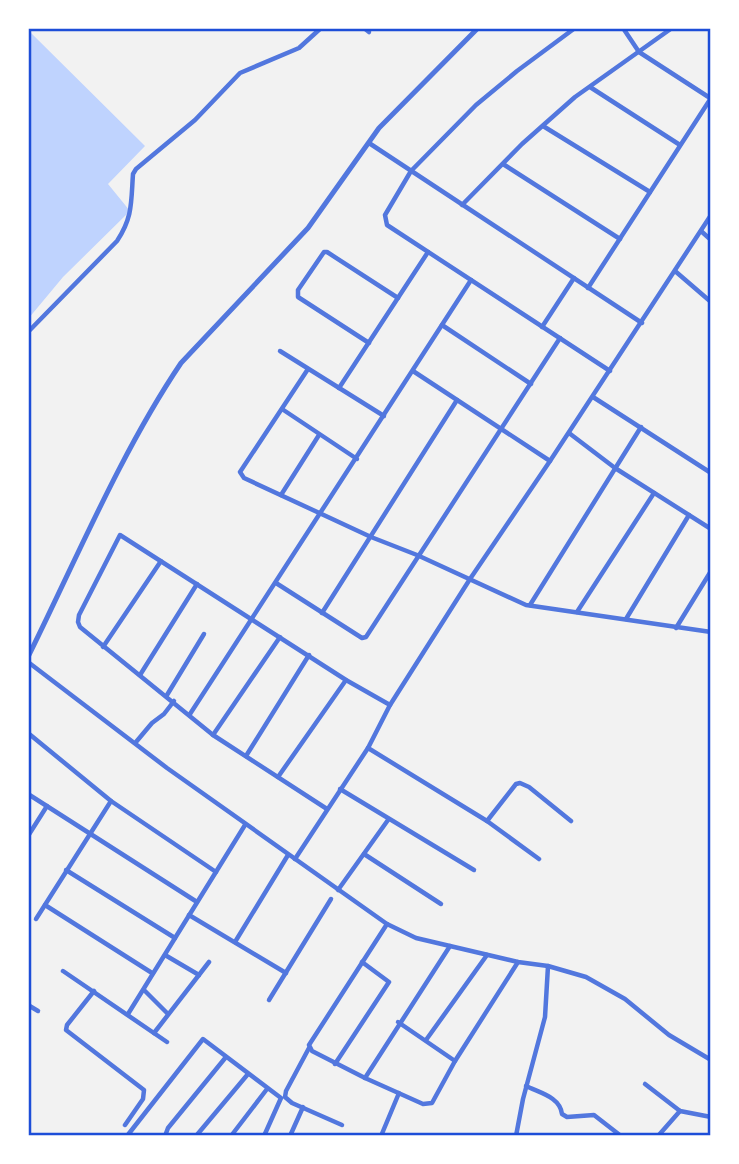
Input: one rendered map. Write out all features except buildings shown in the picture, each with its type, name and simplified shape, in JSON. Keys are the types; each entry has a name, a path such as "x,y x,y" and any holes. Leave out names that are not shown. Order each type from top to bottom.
{"street":[{"path":"28,332 117,241 128,225 133,174 136,169 195,120 240,73 299,48 321,28"},
{"path":"28,657 125,459 181,363 308,228 379,128 478,28"},
{"path":"575,28 476,105 411,171 385,215 387,225 610,371"},
{"path":"589,288 711,98 639,52 623,28"},
{"path":"463,205 543,125 589,87 672,28"},
{"path":"589,87 680,145"},
{"path":"543,125 650,192"},
{"path":"369,143 642,323"},
{"path":"503,164 620,239"},
{"path":"295,859 368,748 390,705 470,579 551,461 711,215"},
{"path":"701,231 711,240"},
{"path":"369,342 298,297 298,290 324,252 327,252 398,298"},
{"path":"339,388 428,252"},
{"path":"675,271 711,302"},
{"path":"542,327 574,278"},
{"path":"190,714 471,280"},
{"path":"442,325 531,384"},
{"path":"276,583 362,638 366,636 560,338"},
{"path":"280,351 384,416"},
{"path":"308,369 240,472 244,478 371,537 530,605 711,632"},
{"path":"413,372 551,461"},
{"path":"593,397 711,472"},
{"path":"322,613 457,400"},
{"path":"282,409 357,459"},
{"path":"530,605 640,427"},
{"path":"569,433 615,468 711,529"},
{"path":"281,495 319,435"},
{"path":"577,612 654,493"},
{"path":"625,619 689,515"},
{"path":"327,809 213,735 80,627 78,622 120,535 346,680 390,705"},
{"path":"103,647 161,561"},
{"path":"676,628 711,571"},
{"path":"140,676 197,584"},
{"path":"167,695 204,634"},
{"path":"213,735 280,637"},
{"path":"246,756 309,655"},
{"path":"28,662 245,825 387,924 416,938 518,962 548,966 586,977 625,999 669,1035 711,1060"},
{"path":"278,777 346,680"},
{"path":"135,743 174,701"},
{"path":"28,733 111,801 216,872"},
{"path":"368,748 488,821 539,859"},
{"path":"488,821 516,784 520,783 529,787 571,821"},
{"path":"340,789 474,870"},
{"path":"28,794 197,902"},
{"path":"36,919 111,801"},
{"path":"28,836 47,806"},
{"path":"338,890 388,820"},
{"path":"128,1014 245,825"},
{"path":"364,854 441,904"},
{"path":"235,942 288,855"},
{"path":"66,870 175,939"},
{"path":"269,1000 331,899"},
{"path":"45,905 152,973"},
{"path":"189,915 286,974"},
{"path":"342,1125 292,1103 285,1097 286,1091 309,1047 387,924"},
{"path":"365,1078 450,946"},
{"path":"165,955 199,975"},
{"path":"426,1040 487,955"},
{"path":"154,1033 209,962"},
{"path":"335,1064 389,982 362,962"},
{"path":"309,1047 335,1064 365,1078 423,1104 432,1103 455,1061 518,962"},
{"path":"516,1136 526,1086 545,1017 548,966"},
{"path":"63,971 167,1042"},
{"path":"144,990 169,1014"},
{"path":"94,991 67,1024 66,1030 144,1090 143,1099 125,1125"},
{"path":"28,1005 38,1011"},
{"path":"398,1023 455,1061"},
{"path":"127,1136 203,1039 281,1098 264,1136"},
{"path":"165,1136 168,1128 226,1057"},
{"path":"196,1136 247,1074"},
{"path":"645,1084 680,1111 711,1117"},
{"path":"526,1086 557,1101 562,1114 567,1117 594,1115 621,1136"},
{"path":"231,1136 267,1089"},
{"path":"381,1136 399,1093"},
{"path":"290,1136 303,1107"},
{"path":"658,1136 680,1111"}],"water":[{"path":"28,30 145,146 108,184 130,211 63,277 28,319"}]}
